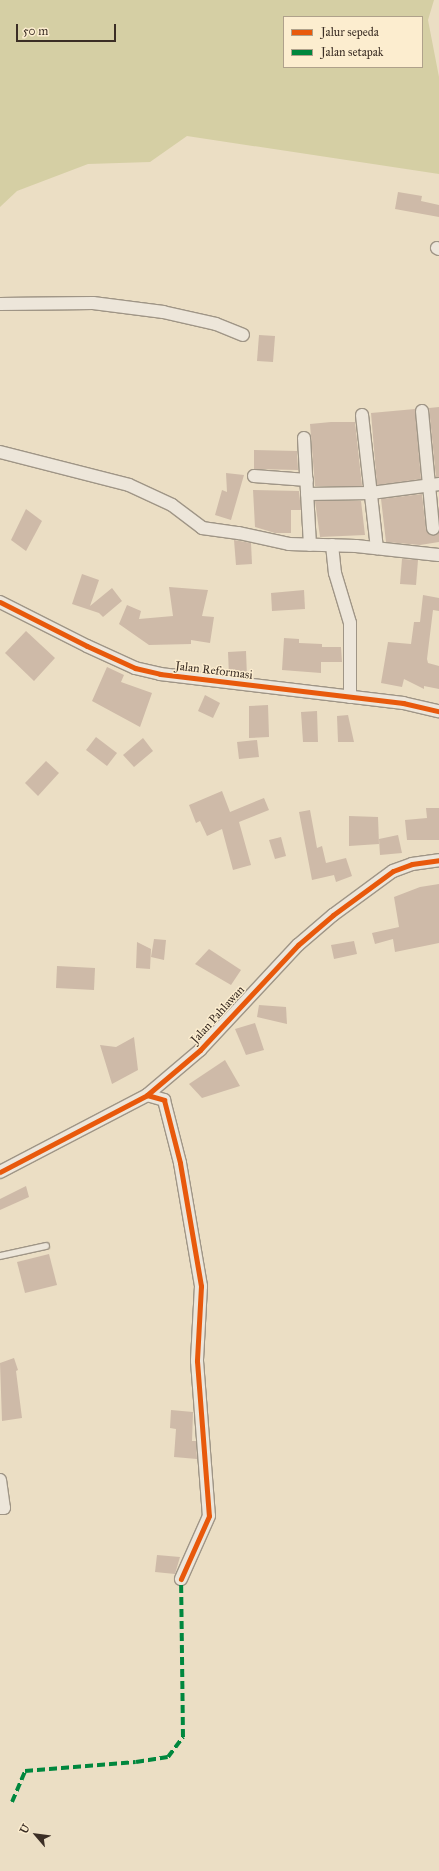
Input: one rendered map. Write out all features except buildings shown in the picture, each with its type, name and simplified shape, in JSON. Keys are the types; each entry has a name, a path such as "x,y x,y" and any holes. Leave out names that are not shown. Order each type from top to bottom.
{"street":[{"path":"0,304 93,303 163,312 216,324 243,335"},
{"path":"422,411 434,485 433,528"},
{"path":"362,416 377,548"},
{"path":"304,438 310,545"},
{"path":"0,452 129,485 172,505 202,528 239,532 289,544 377,548 439,555"},
{"path":"254,476 307,480"},
{"path":"307,494 371,493 434,485"},
{"path":"332,545 335,573 350,623 350,697"},
{"name":"Jalan Reformasi","path":"0,602 135,668 160,674 402,703 439,710"},
{"name":"Jalan Pahlawan","path":"0,1172 147,1095 200,1050 288,955 333,915 393,871 412,864 439,860"},
{"path":"147,1095 164,1100 180,1163 201,1286 197,1362 209,1516 181,1579"},
{"path":"0,1480 4,1508 0,1508"}],"lane":[{"path":"0,1256 46,1246"}],"shaded area":[{"path":"0,0 434,0 428,20 439,77 439,174 187,136 150,162 88,164 17,191 0,207"}],"marked path":[{"path":"12,1802 25,1771 136,1762 168,1757 183,1737 181,1579"}],"cycle path":[{"path":"0,602 87,646 135,668 160,674 403,703 439,711"},
{"path":"0,1172 147,1095 200,1050 298,945 333,915 393,871 412,864 439,860"},
{"path":"147,1095 164,1100 180,1163 201,1286 197,1361 209,1516 181,1579"}]}
